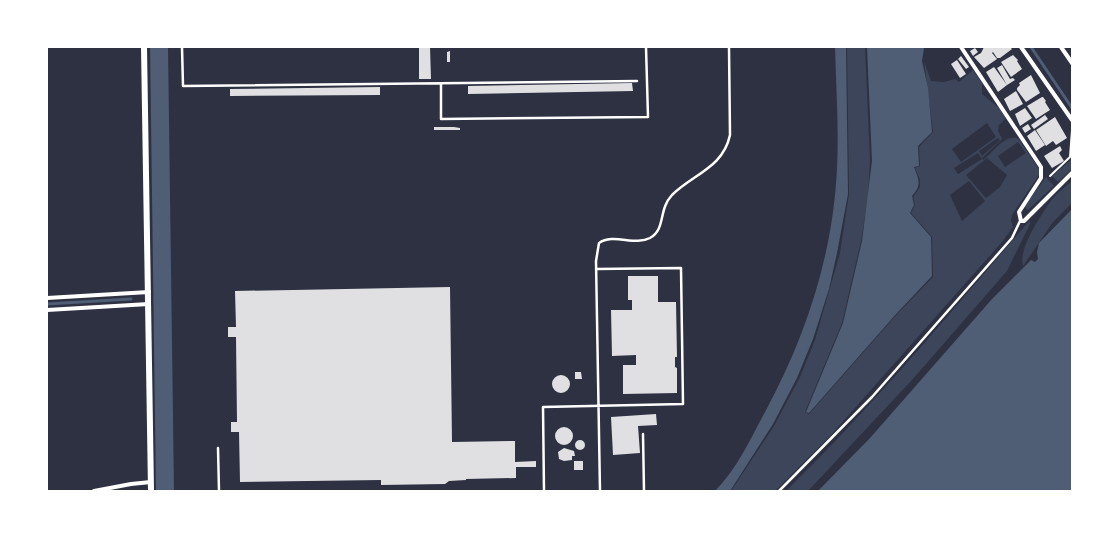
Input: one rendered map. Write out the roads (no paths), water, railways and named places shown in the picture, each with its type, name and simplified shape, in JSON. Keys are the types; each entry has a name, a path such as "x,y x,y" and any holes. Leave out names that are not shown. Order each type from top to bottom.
{"street":[{"path":"144,47 151,491"},
{"path":"961,47 1041,167 1041,178 1019,212 1020,221 1024,221 1072,173"},
{"path":"1021,47 1072,120"},
{"path":"1061,47 1072,63"},
{"path":"47,298 149,292"},
{"path":"47,310 149,304"},
{"path":"94,491 151,482"}],"lane":[{"path":"182,47 183,86 637,81"},
{"path":"441,84 441,118 648,117 646,47"},
{"path":"600,491 596,253 599,243 607,240 642,240 650,238 656,233 661,225 663,208 673,194 716,162 723,154 728,145 730,135 729,47"},
{"path":"779,491 892,374 1012,238 1020,221"},
{"path":"544,491 543,407 683,404 681,268 596,269"},
{"path":"643,434 644,491"},
{"path":"218,448 219,491"}],"waterway":[{"path":"159,47 165,491"},
{"path":"1031,47 1072,108"},
{"path":"157,297 163,297"},
{"path":"47,304 131,299"}]}
